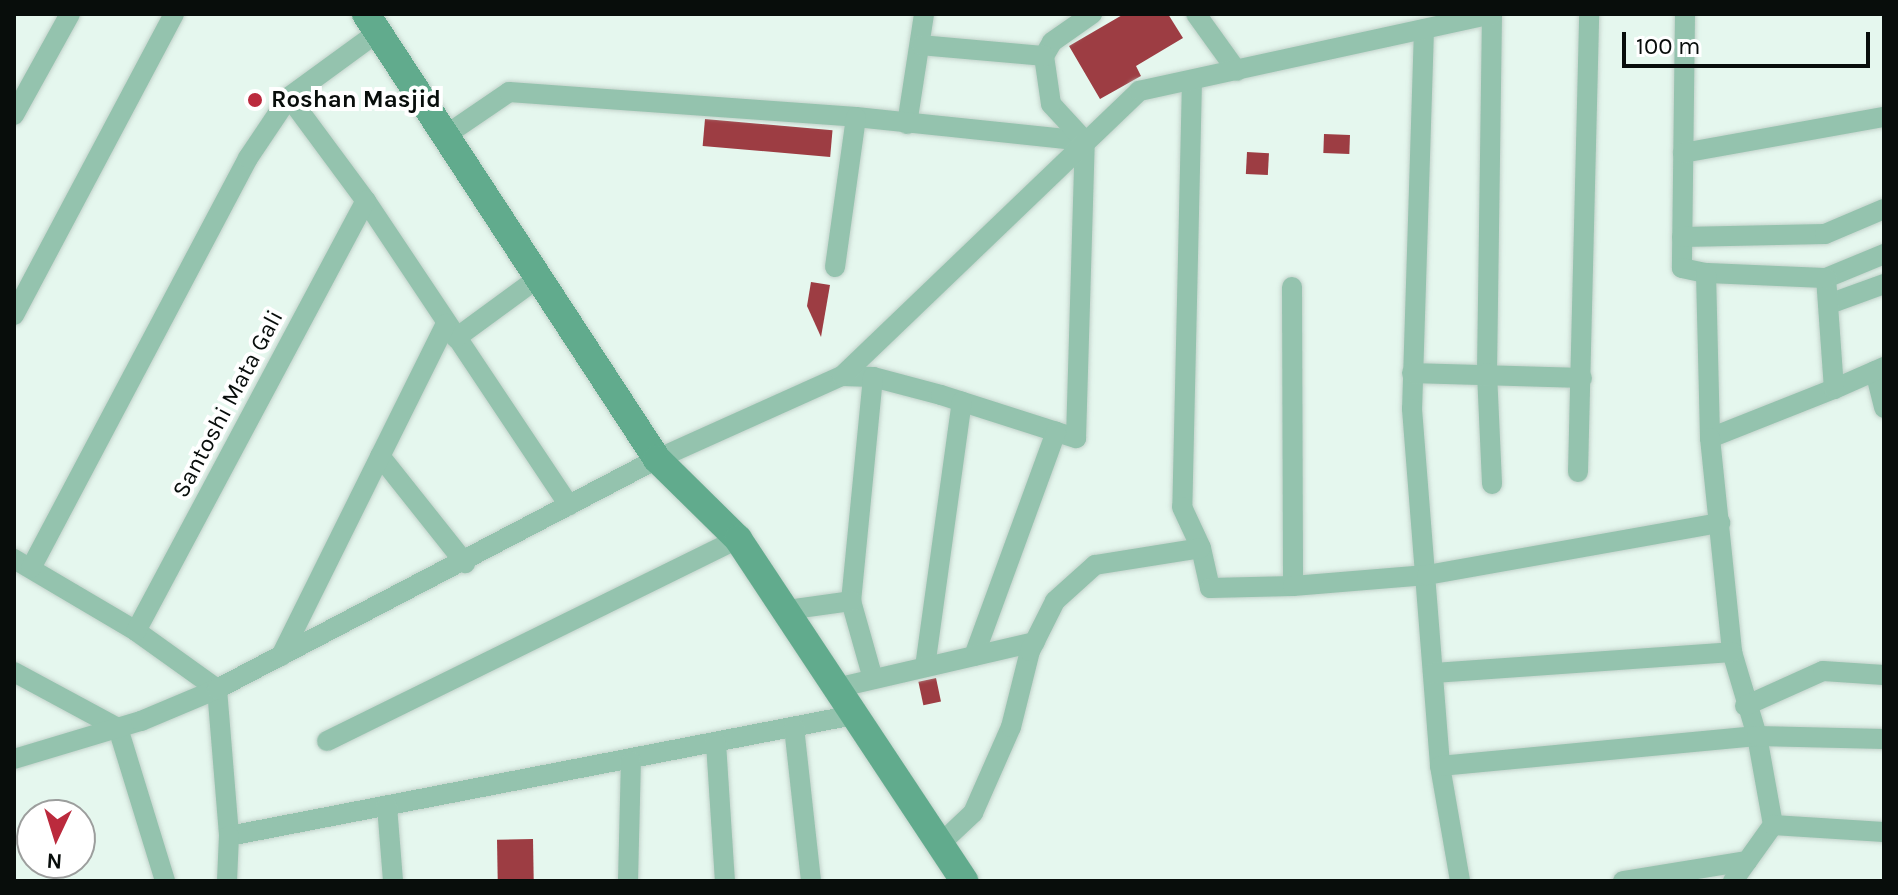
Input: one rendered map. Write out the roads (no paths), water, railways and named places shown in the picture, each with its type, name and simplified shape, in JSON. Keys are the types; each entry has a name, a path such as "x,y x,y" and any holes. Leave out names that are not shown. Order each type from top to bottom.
{"street":[{"path":"14,115 70,14"},
{"path":"14,315 174,14"},
{"path":"907,124 924,14"},
{"path":"842,376 873,377 1076,438 1085,141 1051,104 1044,56 1052,42 1092,14"},
{"path":"1196,14 1237,71"},
{"path":"17,756 118,728 217,689 465,563 657,459 842,376 1139,91 1492,14 1487,373 1492,484"},
{"path":"1578,472 1589,14"},
{"path":"1685,14 1682,268 1706,273 1826,278 1884,254"},
{"path":"227,881 229,836 217,689 136,631 22,564 248,158 289,97 372,23 657,459 738,539 964,881"},
{"path":"1424,29 1412,373 1440,766 1460,881"},
{"path":"921,45 1044,56"},
{"path":"1192,80 1182,507 1201,548 1210,588 1293,586 1427,575 1720,523"},
{"path":"446,135 509,92 856,117 1085,141"},
{"path":"289,97 366,201 569,505"},
{"path":"835,267 856,117"},
{"path":"1683,153 1884,117"},
{"name":"Santoshi Mata Gali","path":"136,631 366,201"},
{"path":"1682,237 1825,234 1884,209"},
{"path":"1706,273 1710,438 1732,652 1745,706 1757,736 1773,825 1733,881"},
{"path":"281,656 380,456 451,331 538,278"},
{"path":"1826,278 1834,389"},
{"path":"1829,304 1884,284"},
{"path":"1292,287 1293,586"},
{"path":"1710,438 1880,369 1884,408"},
{"path":"1412,373 1582,378"},
{"path":"873,377 851,601 873,679"},
{"path":"925,667 962,402"},
{"path":"974,656 1056,432"},
{"path":"380,456 465,563"},
{"path":"327,741 738,539"},
{"path":"939,845 973,813 1011,727 1035,642 1055,601 1095,565 1201,548"},
{"path":"787,610 851,601"},
{"path":"836,688 1035,642"},
{"path":"1433,673 1732,652"},
{"path":"1745,706 1823,671 1884,675"},
{"path":"14,672 118,728 165,880 157,881"},
{"path":"229,836 631,761 854,715"},
{"path":"794,727 811,881"},
{"path":"1440,766 1757,736 1884,739"},
{"path":"716,743 725,881"},
{"path":"628,881 631,761"},
{"path":"387,806 393,881"},
{"path":"1773,825 1884,832"},
{"path":"1623,881 1747,861"}],"place":[{"name":"Roshan Masjid","path":"255,100"}]}
